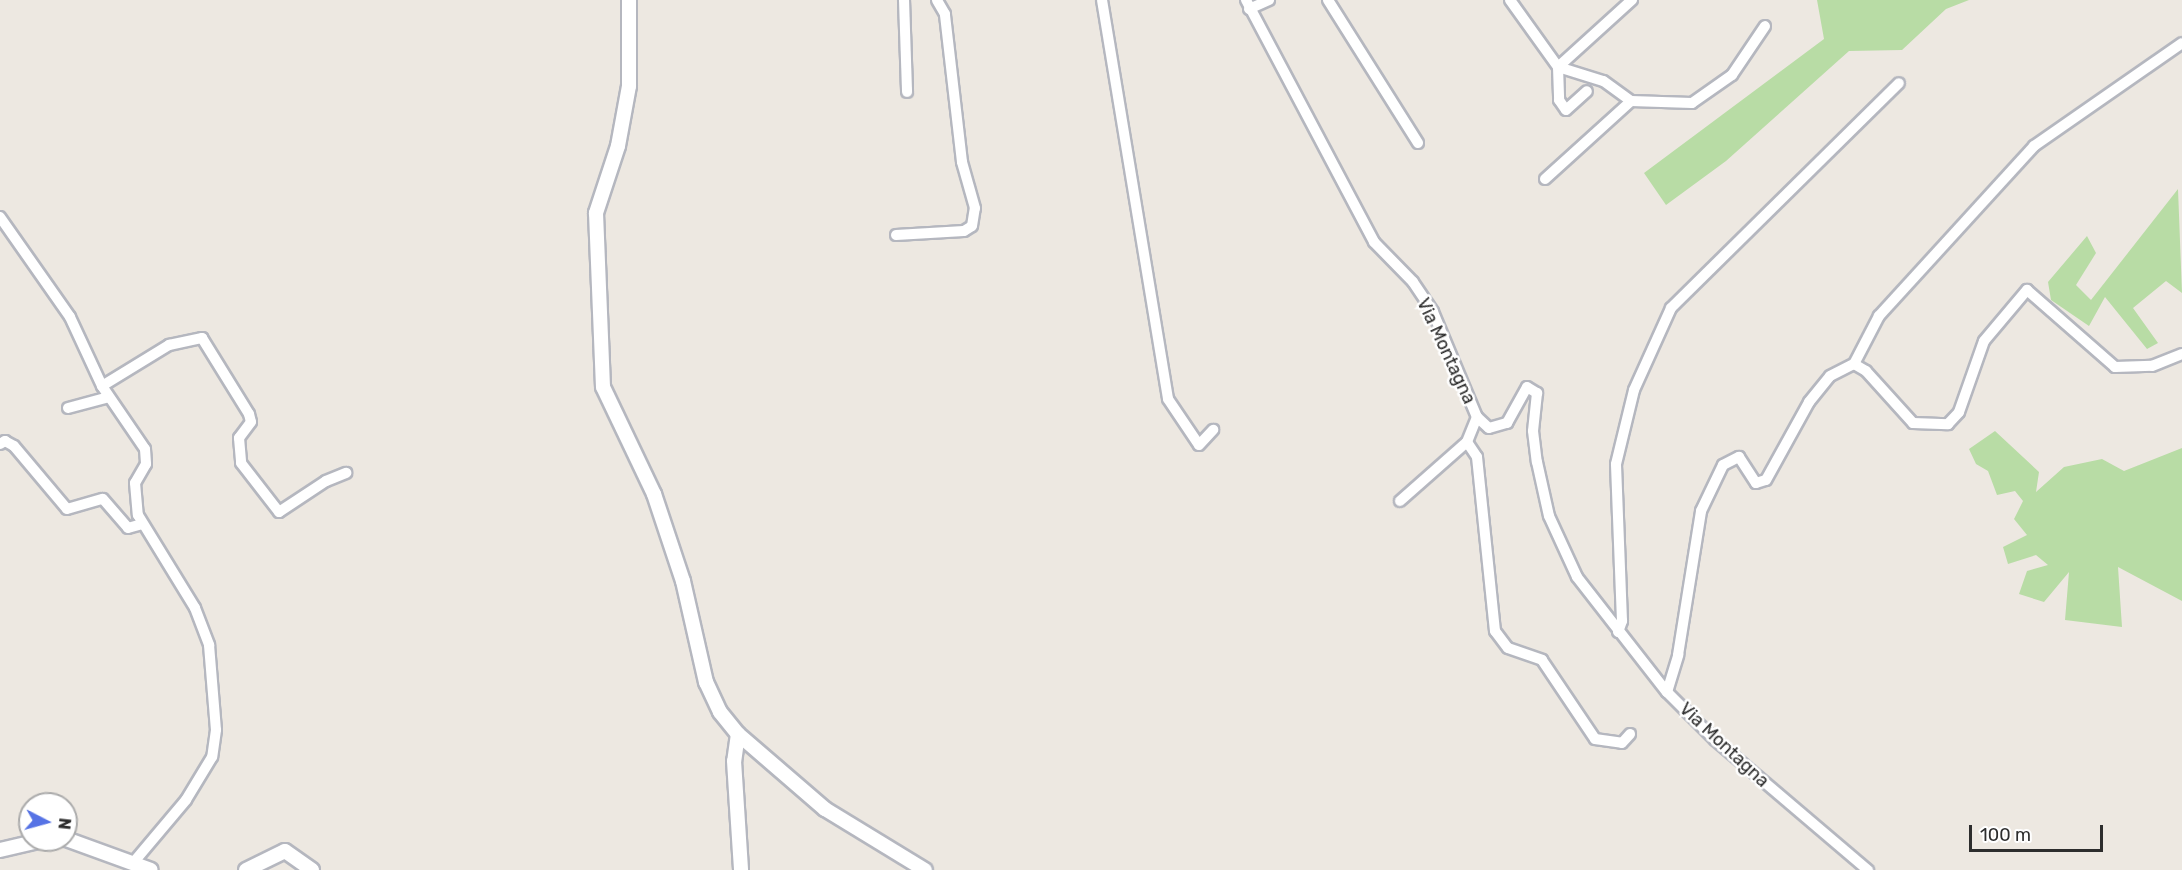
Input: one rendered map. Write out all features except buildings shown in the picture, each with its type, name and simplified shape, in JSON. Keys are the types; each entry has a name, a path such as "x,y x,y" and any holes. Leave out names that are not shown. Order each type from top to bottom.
{"main road":[{"path":"629,0 629,86 618,146 596,213 603,387 654,494 683,581 706,682 738,734 825,808 925,870"},
{"path":"738,734 734,761 741,870"},
{"path":"78,844 151,870"},
{"path":"0,850 18,846"},
{"path":"246,870 285,851 312,870"}],"street":[{"path":"904,0 907,92"},
{"path":"896,235 964,231 972,226 974,217 962,162 945,14 937,0"},
{"path":"1101,0 1168,399 1199,445 1213,430"},
{"path":"1247,4 1269,0"},
{"path":"1328,0 1418,143"},
{"path":"1510,0 1558,67 1559,100 1566,110 1587,91"},
{"path":"1558,67 1632,0"},
{"name":"Via Montagna","path":"1247,4 1374,242 1413,282 1433,312 1477,417 1489,428 1507,423 1527,387 1537,393 1533,430 1549,516 1577,577 1667,692 1714,740 1868,870"},
{"path":"1558,67 1603,81 1631,101 1692,103 1732,75 1766,26"},
{"path":"1667,692 1678,655 1701,511 1723,465 1739,458 1756,483 1767,480 1809,402 1830,376 1854,364 1879,316 2034,146 2182,43"},
{"path":"1618,632 1622,621 1616,464 1634,390 1671,308 1899,83"},
{"path":"1545,179 1631,101"},
{"path":"0,217 70,317 102,386 146,449 146,464 135,483 142,524 195,608 209,645 216,730 212,757 186,801 133,863"},
{"path":"1854,364 1866,371 1913,423 1948,424 1959,412 1984,341 2027,290 2115,366 2152,366 2182,354"},
{"path":"102,386 169,345 202,338 249,414 251,422 239,438 241,463 279,512 326,481 346,473"},
{"path":"1527,376 1527,387"},
{"path":"68,408 109,397"},
{"path":"1400,501 1467,442 1477,417"},
{"path":"0,444 5,441 14,446 67,509 103,499 128,528 142,524"},
{"path":"1467,442 1477,457 1495,631 1508,648 1542,660 1595,739 1622,743 1630,734"}],"green space":[{"path":"1817,0 1969,0 1946,9 1902,50 1849,51 1726,161 1666,205 1644,173 1824,39"},
{"path":"2178,189 2182,293 2166,281 2133,308 2158,343 2147,349 2105,297 2089,326 2051,300 2048,282 2087,236 2096,253 2076,285 2091,300"},
{"path":"1995,431 2039,472 2036,492 2064,467 2102,459 2124,471 2182,448 2182,601 2118,567 2122,627 2065,620 2069,572 2044,602 2019,594 2027,571 2048,565 2036,555 2008,564 2003,547 2027,535 2014,519 2023,501 2015,491 1997,495 1988,471 1976,464 1969,449"}]}
